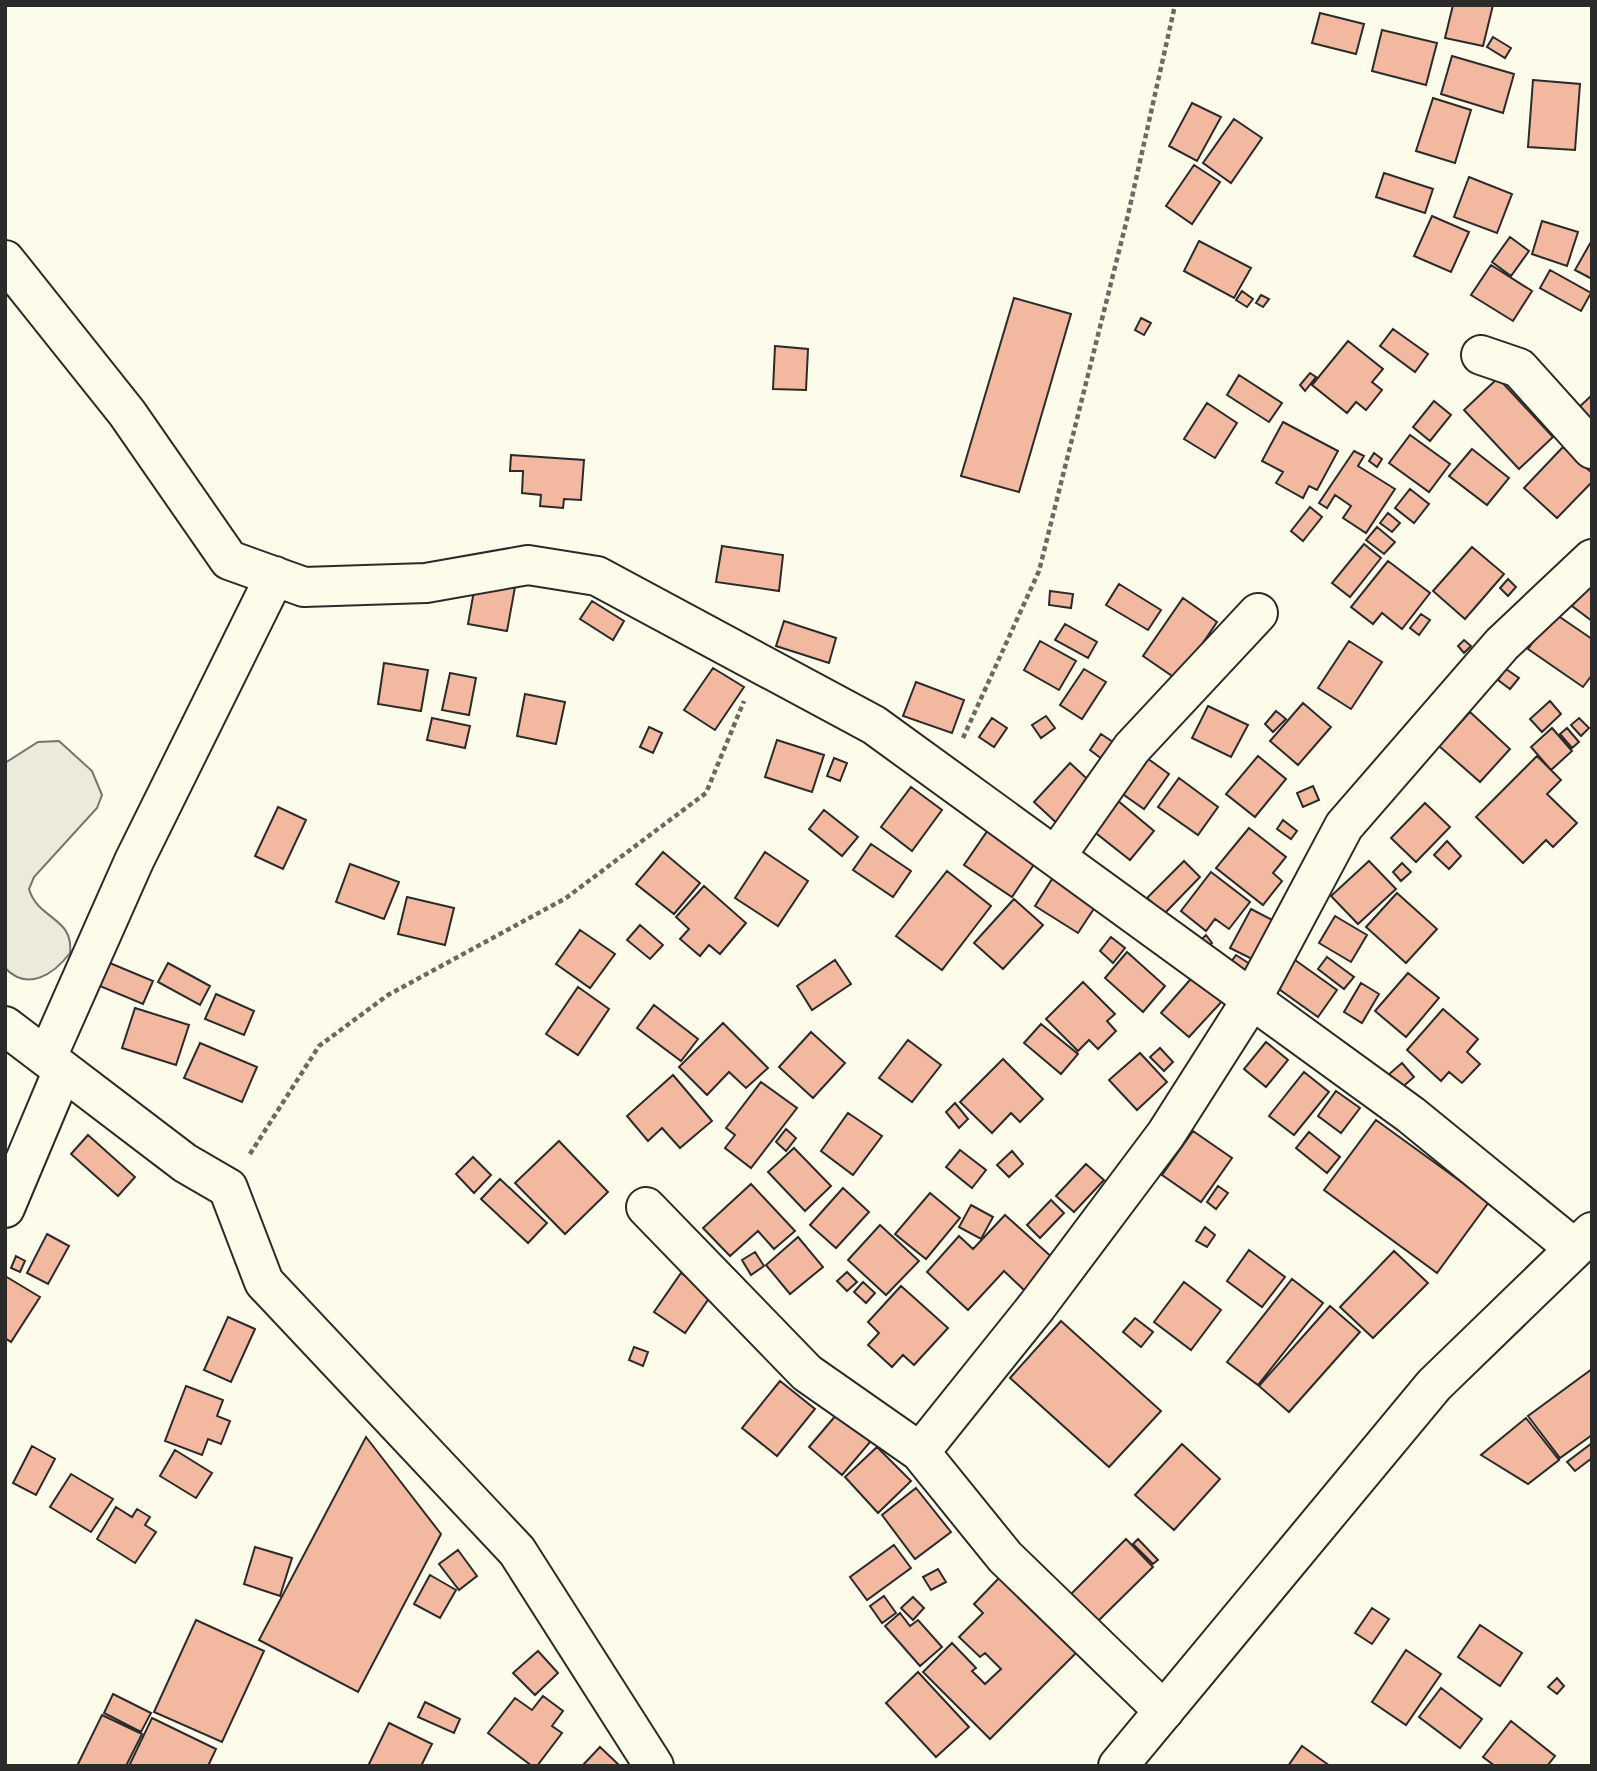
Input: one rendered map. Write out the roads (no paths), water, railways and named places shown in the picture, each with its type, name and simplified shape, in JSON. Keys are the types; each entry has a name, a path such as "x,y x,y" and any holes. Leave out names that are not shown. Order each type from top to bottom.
{"main road":[{"path":"5,260 127,413 229,560 304,587 426,583 528,565 597,576 874,725 1583,1240 1434,1385 1118,1766"},
{"path":"1481,355 1519,368 1592,449"},
{"path":"920,1452 1037,1306 1167,1134 1252,999 1343,826 1502,644 1592,559"},
{"path":"5,1208 55,1063 134,861 275,576"},
{"path":"1056,856 1132,748 1258,614"},
{"path":"5,1026 185,1163 228,1188 264,1282 517,1552 654,1766"},
{"path":"646,1207 807,1373 920,1452 1005,1557 1164,1711"}]}
